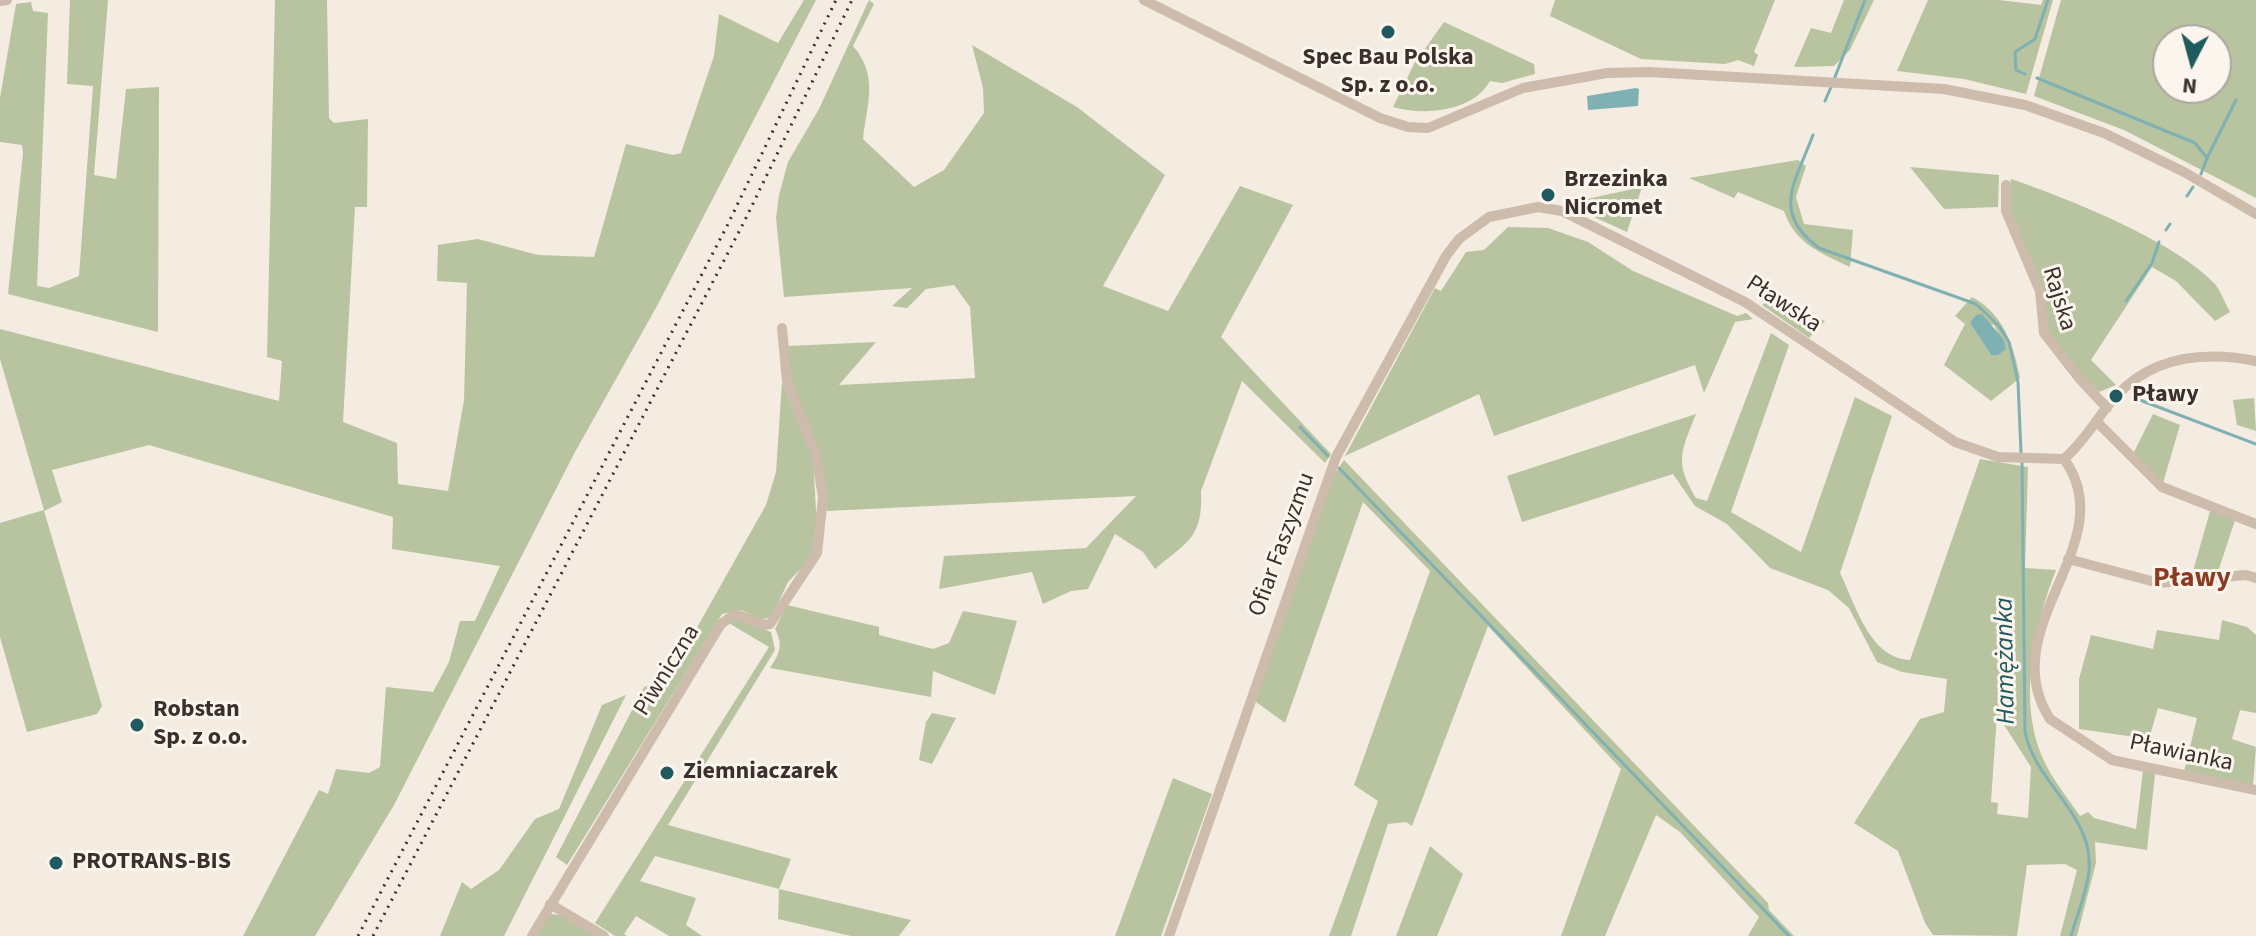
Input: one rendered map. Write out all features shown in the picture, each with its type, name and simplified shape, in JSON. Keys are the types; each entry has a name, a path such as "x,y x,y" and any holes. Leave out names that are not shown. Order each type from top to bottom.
{"street":[{"path":"0,1 7,0"},
{"path":"1144,0 1380,118 1408,127 1428,128 1523,88 1607,73 1649,72 1944,89 2025,105 2104,133 2184,172 2256,214"},
{"name":"Rajska","path":"2006,185 2006,211 2040,291 2044,333 2107,408"},
{"name":"Pławska","path":"1506,211 1538,207 1578,216 1745,302 1955,442 1985,454 2064,459"},
{"name":"Ofiar Faszyzmu","path":"1169,936 1336,457 1446,256 1474,225 1506,211"},
{"name":"Piwniczna","path":"532,936 725,618 739,615 764,625 770,624 817,553 822,512 821,476 810,436 787,381 782,328"},
{"path":"2064,459 2131,382 2183,357 2215,355 2256,361"},
{"path":"2098,423 2162,487 2256,524"},
{"name":"Pławianka","path":"2064,459 2076,480 2082,500 2081,526 2049,603 2037,655 2035,692 2050,719 2112,760 2256,790"},
{"path":"2068,559 2159,583 2246,575 2256,578"},
{"path":"550,904 604,936"}],"green space":[{"path":"70,0 108,0 94,175 116,179 126,89 159,87 158,332 8,294 23,154 22,145 0,142 0,98 16,4 31,2 33,11 48,13 37,286 49,288 79,276 93,86 67,84"},
{"path":"275,0 327,0 329,118 334,123 368,119 367,207 355,207 343,422 397,443 398,484 448,491 464,400 467,283 437,281 438,245 478,239 538,255 594,257 626,144 673,155 681,153 714,56 719,14 778,43 804,0 816,0 657,306 575,452 394,805 315,936 243,936 319,790 328,794 336,769 369,773 380,767 386,687 433,692 449,662 460,621 475,621 500,566 392,549 393,517 149,445 52,470 62,502 44,511 102,706 97,714 27,732 0,637 0,523 44,510 0,359 0,329 279,401 282,361 267,357"},
{"path":"869,0 874,4 853,46 869,79 863,139 914,187 944,170 984,113 983,88 972,45 1077,107 1165,175 1103,286 1168,311 1240,186 1293,205 1221,337 1331,454 1325,463 1242,381 1201,491 1196,529 1185,544 1155,569 1143,552 1115,534 1088,589 1071,591 1043,604 1032,572 939,589 944,556 1086,548 1136,496 827,511 819,461 790,384 788,346 876,342 839,385 975,378 970,307 954,285 926,289 907,308 892,306 912,288 784,297 776,218 788,162 819,109"},
{"path":"1555,0 1775,0 1754,52 1758,55 1754,66 1738,60 1725,64 1641,59 1550,16"},
{"path":"1844,0 1874,0 1850,50 1834,66 1794,67 1811,28 1831,33"},
{"path":"1928,0 1999,0 2041,5 2043,0 2053,0 2026,94 1964,79 1897,71"},
{"path":"2061,0 2256,0 2256,198 2124,130 2034,96"},
{"path":"1444,22 1534,64 1535,74 1502,83 1490,81 1472,99 1446,109 1418,111 1393,107 1414,64"},
{"path":"1798,160 1806,166 1796,197 1804,224 1853,230 1850,267 1802,240 1784,211 1738,192 1734,198 1689,178"},
{"path":"1910,167 1999,175 1998,207 1944,209"},
{"path":"2011,179 2090,209 2174,252 2215,284 2230,312 2215,321 2176,281 2152,267 2091,360 2116,385 2099,392 2064,357 2048,333 2008,200"},
{"path":"1642,187 1627,232 1572,207 1578,201"},
{"path":"1508,227 1548,228 1588,242 1633,271 1737,316 1746,313 1753,319 1735,322 1704,393 1695,365 1494,436 1479,394 1345,456 1435,288 1441,291 1466,252 1484,250"},
{"path":"1775,295 1777,300 1825,321 1809,338 1762,305"},
{"path":"1972,297 1992,312 2010,343 2020,378 1991,401 1944,365 1965,324 1955,316","holes":["1970,323 1994,325 2006,349 1991,355"]},
{"path":"1771,333 1789,345 1731,512 1801,552 1855,397 1892,416 1840,573 1858,614 1874,640 1896,657 1910,660 1980,459 2028,467 2025,568 2056,570 2036,634 2030,680 2033,725 2041,756 2080,816 2088,812 2094,818 2136,829 2143,771 2155,774 2147,850 2095,842 2096,863 2077,936 2060,936 2077,870 2065,864 2027,865 2017,936 1933,935 1925,923 1898,851 1854,823 1920,719 1944,712 1947,679 1902,672 1877,662 1849,608 1828,590 1770,568 1727,524 1695,506 1673,474 1522,522 1507,476 1696,414 1684,448 1682,466 1696,498 1707,501","holes":["1997,714 2031,767 2028,818 1997,814 1998,803 1991,802"]},
{"path":"782,382 813,459 817,527 811,558 788,582 772,616 762,620 741,610 722,614 567,865 556,857 644,687 668,679 766,505 776,472"},
{"path":"2254,398 2256,431 2237,425 2233,400"},
{"path":"2153,414 2180,425 2163,483 2133,454"},
{"path":"1344,460 1768,903 1769,910 1794,936 1748,936 1759,917 1680,832 1656,815 1605,936 1561,936 1621,769 1488,626 1412,826 1406,822 1388,824 1351,936 1329,936 1378,801 1354,785 1430,571 1363,502 1285,723 1252,699 1334,475"},
{"path":"2210,511 2235,520 2218,572 2192,575"},
{"path":"787,605 879,627 879,635 933,649 949,643 963,611 1017,621 995,695 933,671 931,697 770,668 779,650 775,629"},
{"path":"737,619 771,632 775,650 668,825 791,859 779,889 655,856 640,881 696,898 686,925 702,936 669,936 636,916 624,934 627,936 615,936 595,923 769,647 727,622"},
{"path":"2222,620 2247,627 2256,635 2256,713 2240,710 2232,739 2256,747 2253,785 2184,772 2197,718 2158,708 2149,739 2079,729 2079,679 2091,635 2153,649 2157,630 2219,640"},
{"path":"626,695 504,936 440,936 462,882 471,889 499,870 535,819 559,809 602,705"},
{"path":"932,713 956,718 932,764 919,760 926,722"},
{"path":"1173,778 1212,794 1161,936 1115,936"},
{"path":"1430,846 1463,874 1437,936 1396,936"},
{"path":"779,889 911,920 899,936 851,936 778,919"},
{"path":"550,914 562,915 595,936 537,936"}],"water":[{"path":"1639,89 1638,106 1588,110 1587,96"},
{"path":"1982,314 2004,340 2006,349 1998,355 1991,355 1970,323 1976,315"}],"waterway":[{"path":"1835,77 1865,0"},
{"path":"2025,74 2016,70 2015,52 2035,39 2048,0"},
{"path":"2037,78 2195,143 2207,158 2201,174"},
{"path":"1825,101 1831,87"},
{"path":"2207,158 2236,100"},
{"path":"1813,135 1791,195 1795,222 1819,248 1976,304 1999,326 2009,342 2018,382 2021,453"},
{"path":"2187,196 2193,187"},
{"path":"2166,230 2170,224"},
{"path":"2126,301 2152,263 2159,242"},
{"path":"2132,397 2256,444"},
{"path":"1300,427 1328,456"},
{"name":"Hamężanka","path":"2022,462 2025,732 2040,767 2083,832 2088,850 2088,878 2071,936"},
{"path":"1339,468 1789,936"}],"railway":[{"path":"358,936 728,224 836,0"},
{"path":"373,936 745,220 852,0"}],"place":[{"name":"Spec Bau Polska Sp. z o.o.","path":"1388,32"},
{"name":"Brzezinka Nicromet","path":"1548,195"},
{"name":"Pławy","path":"2116,396"},
{"name":"Robstan Sp. z o.o.","path":"137,725"},
{"name":"Ziemniaczarek","path":"667,773"},
{"name":"PROTRANS-BIS","path":"56,863"}],"district":[{"name":"Pławy","path":"2192,580"}]}
